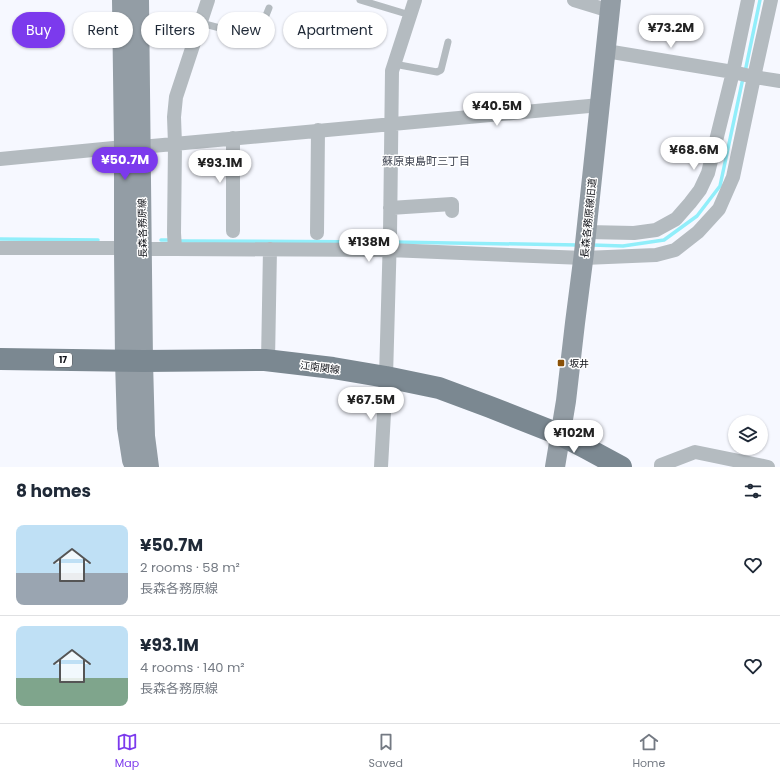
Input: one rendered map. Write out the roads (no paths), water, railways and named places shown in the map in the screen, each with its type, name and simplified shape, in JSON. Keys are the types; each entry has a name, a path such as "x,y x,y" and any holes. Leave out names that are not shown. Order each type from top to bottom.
{"main road":[{"name":"江南関線","path":"0,359 268,361 333,368 386,377 439,388 490,407 561,436 621,467"}],"street":[{"name":"長森各務原線","path":"122,0 133,147"},
{"name":"長森各務原線","path":"134,361 133,147 139,0"},
{"path":"204,12 208,0"},
{"path":"381,467 386,377 390,244 392,71 415,0"},
{"path":"574,0 610,5"},
{"path":"585,245 634,233 656,230 676,219 690,204 700,190 708,174 734,72 748,0"},
{"path":"0,248 270,249 390,244 585,245 656,255 675,250 698,232 719,209 734,177 753,77 771,0"},
{"name":"長森各務原線旧道","path":"561,436 585,245 610,5"},
{"path":"175,248 174,117 176,97 193,48"},
{"path":"606,52 734,72 780,82"},
{"path":"0,159 600,104"},
{"path":"317,232 318,130"},
{"path":"233,138 233,231"},
{"path":"390,208 452,204 452,211"},
{"path":"268,361 270,249"},
{"path":"134,361 127,428 132,460 135,467"},
{"path":"134,361 149,467"},
{"path":"555,467 561,436"},
{"path":"661,467 661,465 695,452 768,467"}],"lane":[{"path":"360,0 410,15"},
{"path":"209,25 257,38 269,8"},
{"path":"394,64 437,72 441,70 448,42"}],"waterway":[{"path":"745,72 760,0"},
{"path":"592,245 623,246 664,240 697,216 720,186 743,78"},
{"path":"0,239 98,240"},
{"path":"161,240 172,240"},
{"path":"178,241 386,242"},
{"path":"392,242 578,245"}],"place":[{"name":"坂井","path":"561,363"}],"district":[{"name":"蘇原東島町三丁目","path":"426,161"}]}
